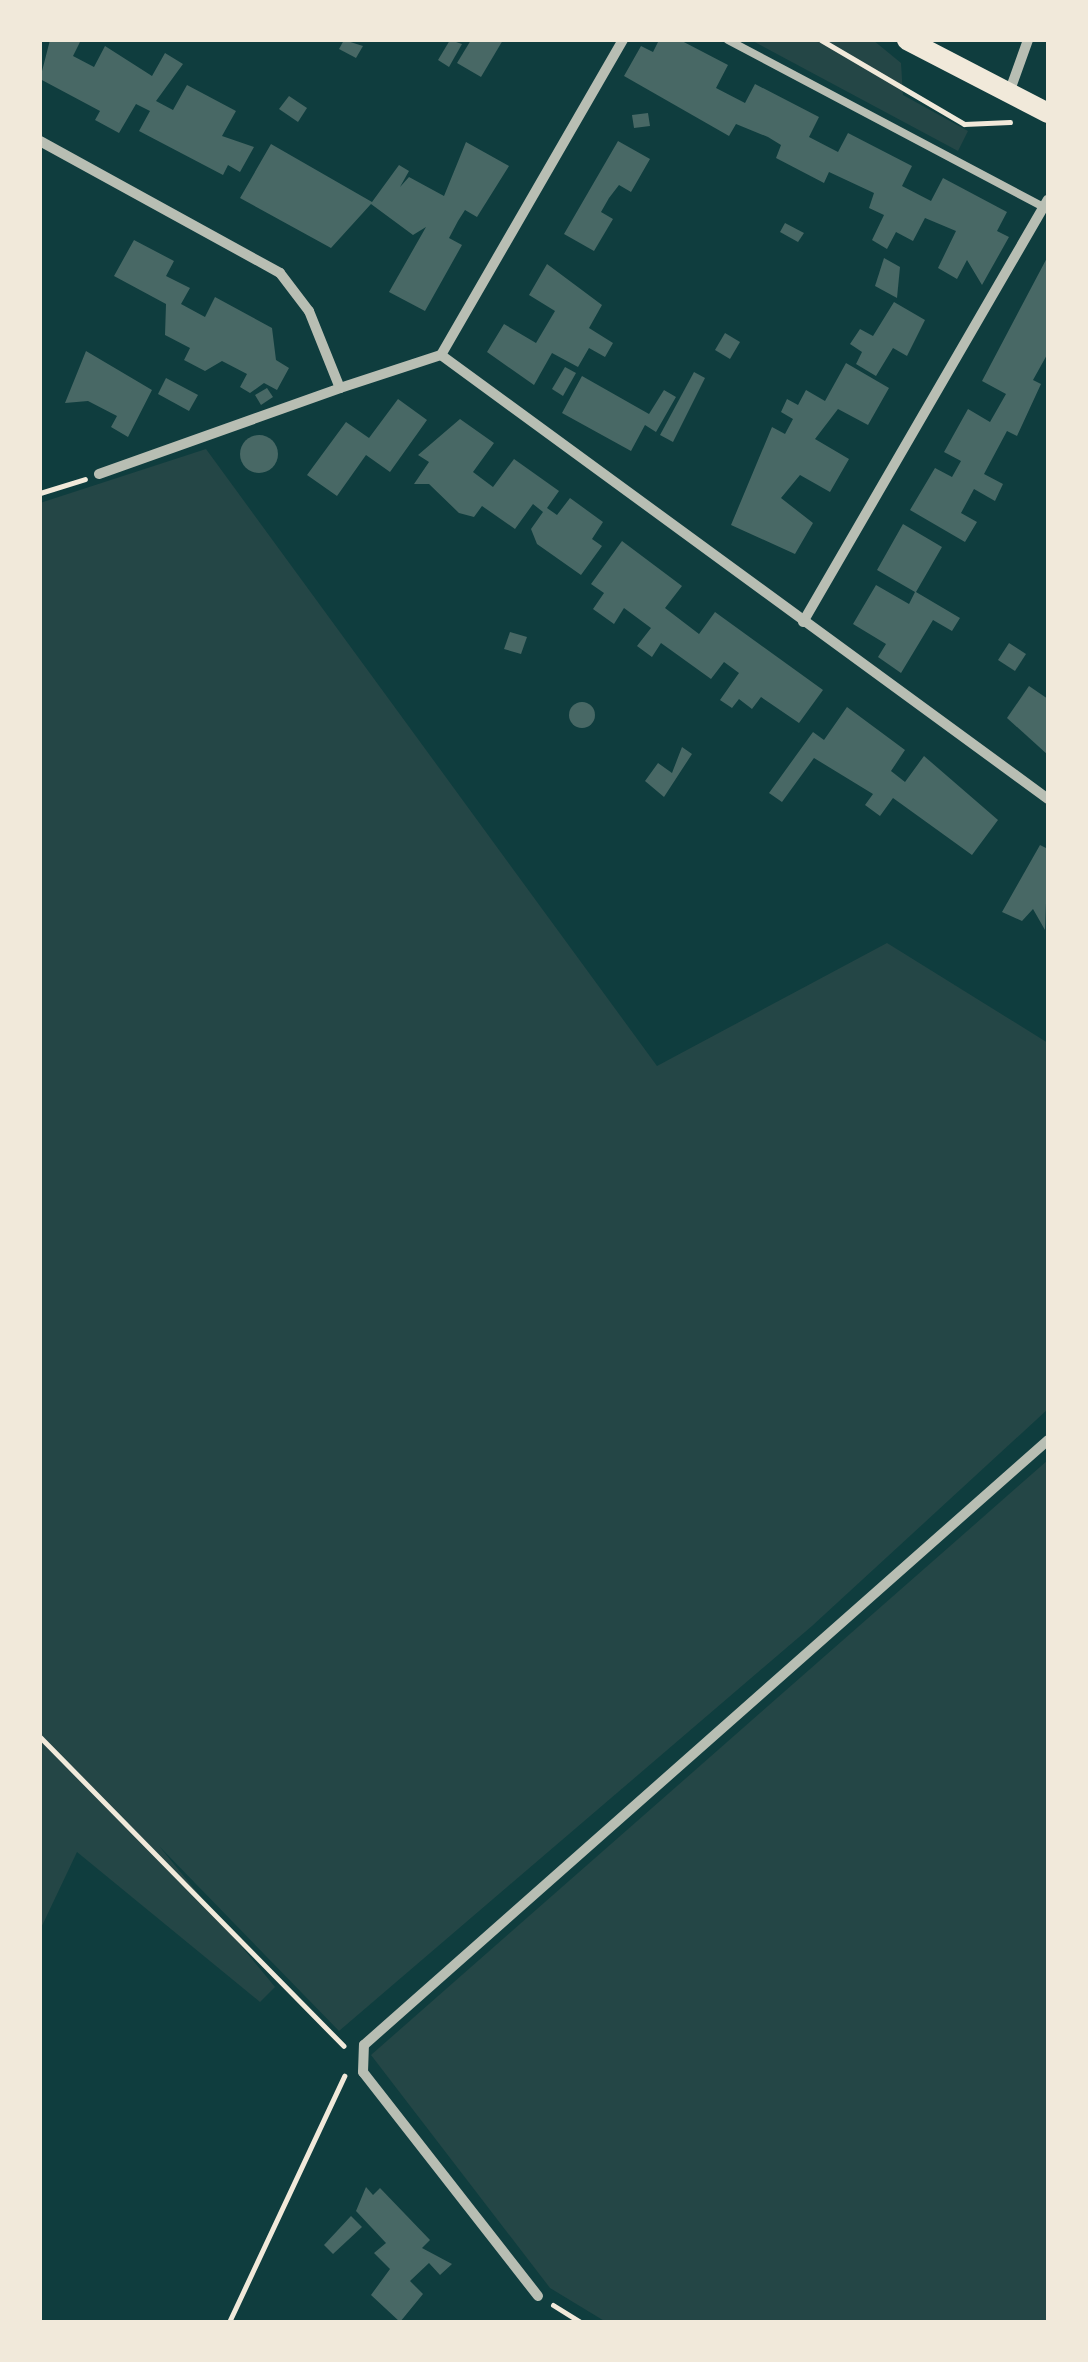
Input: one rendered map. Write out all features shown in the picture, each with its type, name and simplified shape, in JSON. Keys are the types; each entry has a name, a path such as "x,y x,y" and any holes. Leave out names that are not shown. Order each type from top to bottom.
{"main road":[{"path":"906,40 1048,113"}],"street":[{"path":"99,474 440,355 623,40"},
{"path":"1016,96 1028,40"},
{"path":"40,141 280,273 309,310 340,388"},
{"path":"803,622 1046,204"},
{"path":"440,355 1048,800"},
{"path":"538,2296 358,2060 374,2032 1048,1440"}],"lane":[{"path":"728,40 1046,204"}],"path":[{"path":"821,40 964,124 1012,122 1016,96"},
{"path":"40,493 99,474"},
{"path":"40,1736 358,2060 336,2086 229,2322"},
{"path":"538,2296 580,2322"}],"shaded area":[{"path":"751,40 873,40 901,63 903,95 968,131 958,151"},
{"path":"206,449 657,1066 887,943 1048,1043 1048,1409 812,1626 339,2031 159,1846 275,1987 260,2002 77,1852 40,1930 40,503"},
{"path":"1048,1460 1048,2322 606,2322 550,2288 371,2055"}],"building":[{"path":"50,40 81,40 73,56 94,67 105,46 152,76 165,53 183,64 156,101 173,110 187,85 236,111 222,136 254,147 240,172 228,165 223,175 139,131 150,111 136,104 119,133 95,120 100,111 40,79"},
{"path":"344,40 363,46 356,58 339,49"},
{"path":"450,40 462,44 449,67 438,60"},
{"path":"471,40 503,40 481,77 457,63"},
{"path":"659,40 680,40 728,65 716,88 745,103 755,84 819,117 809,137 838,152 848,133 912,166 902,186 931,201 943,178 1007,212 997,231 1009,237 982,285 967,260 957,279 938,268 956,231 925,218 913,241 896,232 887,249 872,240 884,215 869,208 874,193 829,172 824,183 776,158 781,145 768,137 736,124 729,136 624,76 641,46 653,52"},
{"path":"289,96 307,108 298,122 279,109"},
{"path":"648,113 650,126 634,128 632,115"},
{"path":"618,141 650,159 631,192 619,185 609,198 601,212 613,219 594,251 564,234"},
{"path":"466,142 509,166 477,217 465,210 458,221 449,238 462,245 425,311 389,292 426,227 413,235 371,204 331,248 240,198 271,144 372,202 399,165 409,171 400,187 409,177 444,196"},
{"path":"785,223 804,233 798,242 780,232"},
{"path":"134,240 174,261 166,276 190,288 181,304 205,317 215,297 272,328 276,360 289,368 277,390 264,383 250,393 240,387 247,374 222,361 205,371 184,360 190,348 165,335 166,304 114,276"},
{"path":"1048,256 1048,353 1033,380 1041,384 1017,436 1007,431 984,474 1003,484 995,501 974,489 961,513 977,522 965,542 910,510 935,468 952,477 961,461 944,452 968,409 990,422 1006,394 982,381"},
{"path":"884,258 900,267 897,298 875,286"},
{"path":"547,264 602,305 589,328 613,343 605,357 589,348 578,367 552,353 534,385 487,352 504,324 536,343 555,311 529,295"},
{"path":"894,302 925,320 907,356 893,348 876,376 856,364 862,352 850,344 860,329 873,336"},
{"path":"725,333 740,342 730,359 715,350"},
{"path":"86,351 152,390 128,437 111,427 117,416 88,401 65,403"},
{"path":"846,363 889,388 868,425 838,409 815,439 849,459 830,492 800,475 781,498 813,523 795,554 731,525 772,427 785,434 793,419 781,412 787,399 798,405 806,390 825,401"},
{"path":"565,367 576,373 563,396 552,389"},
{"path":"694,372 705,378 673,442 660,435"},
{"path":"582,376 649,414 664,390 676,397 656,432 645,425 631,451 562,413"},
{"path":"166,378 198,395 189,411 158,394"},
{"path":"267,388 273,397 261,405 255,395"},
{"path":"398,399 427,420 390,472 366,455 337,496 307,475 346,422 369,438"},
{"path":"460,419 494,443 473,472 493,487 514,459 559,491 547,508 557,515 570,498 603,522 592,539 602,546 581,575 537,544 531,529 543,512 533,504 515,529 482,506 474,517 459,513 429,484 414,484 429,462 418,455"},
{"path":"259,435 273,440 278,454 273,468 259,473 245,468 240,454 245,440"},
{"path":"903,524 942,547 916,592 960,618 952,631 933,620 901,673 878,657 886,644 853,624 876,585 909,604 915,592 877,570"},
{"path":"622,541 682,586 665,608 699,634 715,612 823,690 799,723 761,697 752,709 739,699 732,708 720,700 739,673 724,662 711,679 661,643 652,657 637,646 651,628 624,608 614,624 593,609 604,593 591,584"},
{"path":"510,632 527,637 521,654 504,649"},
{"path":"1009,643 1026,654 1015,671 998,660"},
{"path":"1029,686 1048,699 1048,755 1007,718"},
{"path":"582,702 591,706 595,715 591,724 582,728 573,724 569,715 573,706"},
{"path":"847,707 905,750 891,771 905,782 924,756 998,820 972,855 893,798 880,816 865,805 873,794 814,758 782,802 769,793 813,732 824,740"},
{"path":"682,747 692,754 664,797 645,781 658,763 672,773"},
{"path":"1040,845 1048,849 1045,930 1033,909 1022,921 1002,912"},
{"path":"366,2187 373,2195 380,2188 430,2240 422,2248 452,2264 440,2275 429,2263 410,2281 423,2294 400,2322 371,2295 390,2269 374,2253 386,2243 356,2211"},
{"path":"351,2216 362,2227 333,2254 324,2245"}]}
